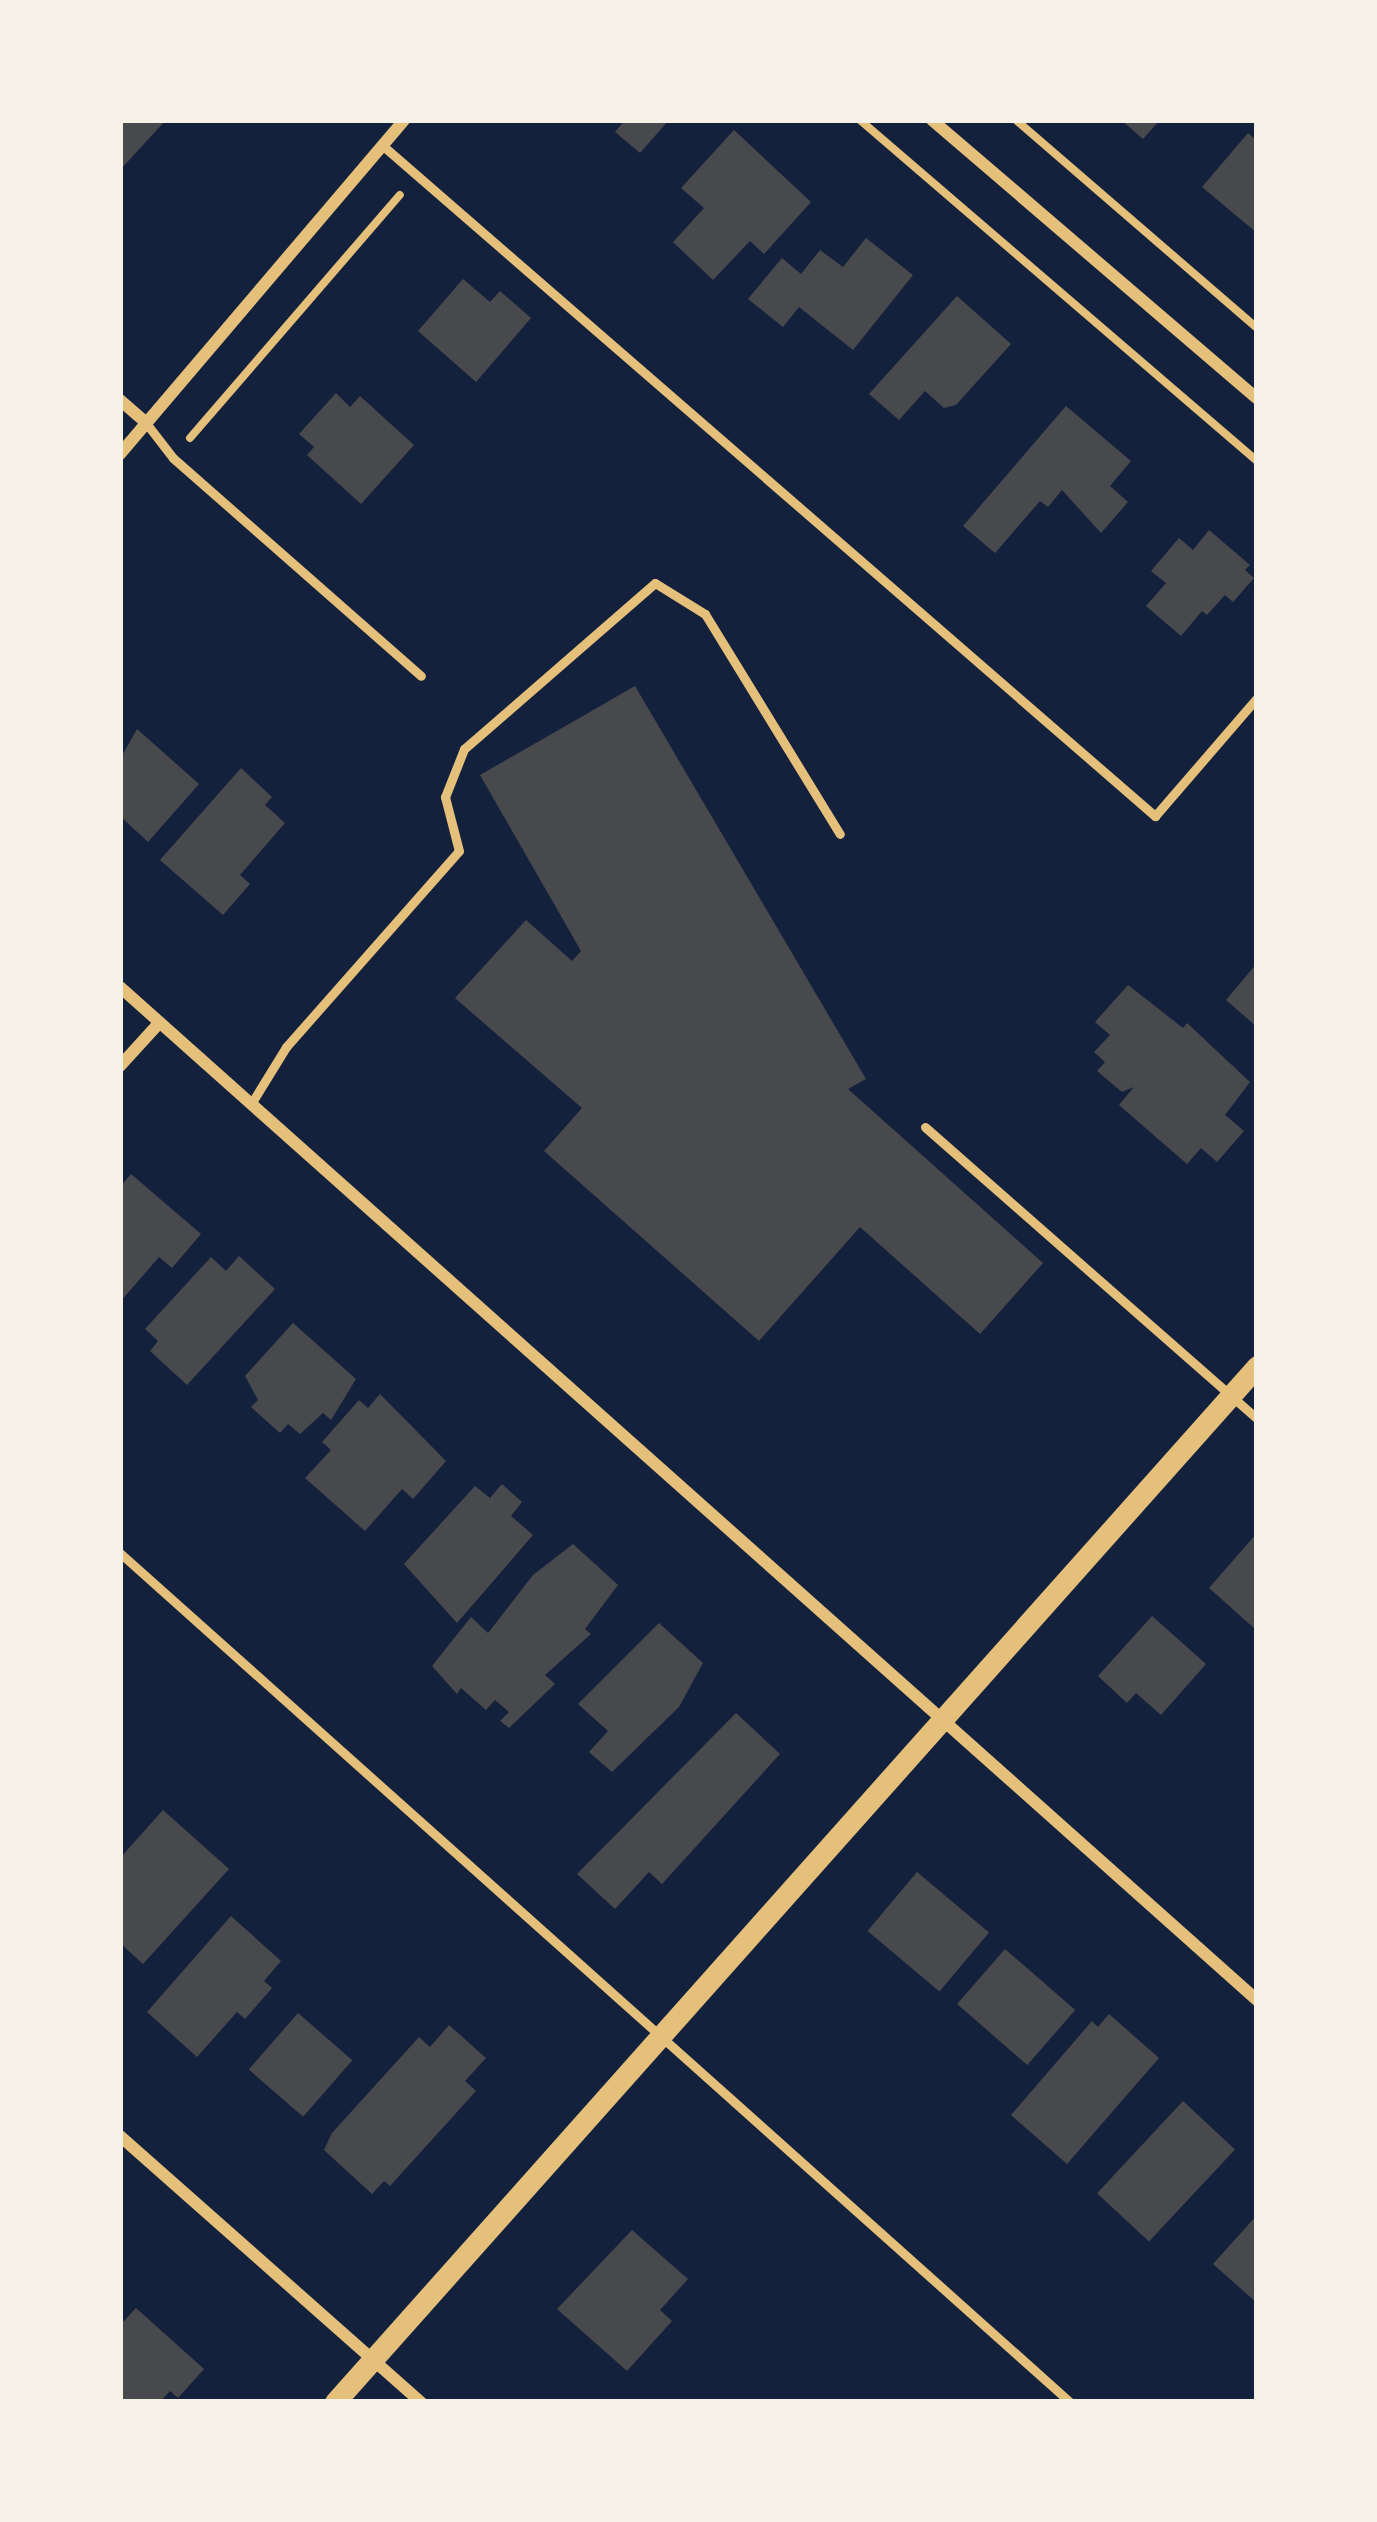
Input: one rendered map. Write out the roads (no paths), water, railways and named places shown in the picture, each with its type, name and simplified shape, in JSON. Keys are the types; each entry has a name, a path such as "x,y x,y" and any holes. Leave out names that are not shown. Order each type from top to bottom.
{"street":[{"path":"120,454 404,120"},
{"path":"932,120 1257,398"},
{"path":"120,400 146,423"},
{"path":"120,987 1257,2000"},
{"path":"120,1066 160,1022"},
{"path":"334,2402 1257,1366"},
{"path":"120,2136 421,2402"}],"lane":[{"path":"382,146 1156,816 1257,698"},
{"path":"146,423 173,458 421,676"},
{"path":"251,1104 286,1047 459,851 445,797 464,749 655,583 705,614 840,834"},
{"path":"926,1127 1257,1419"},
{"path":"120,1553 1070,2402"}]}
